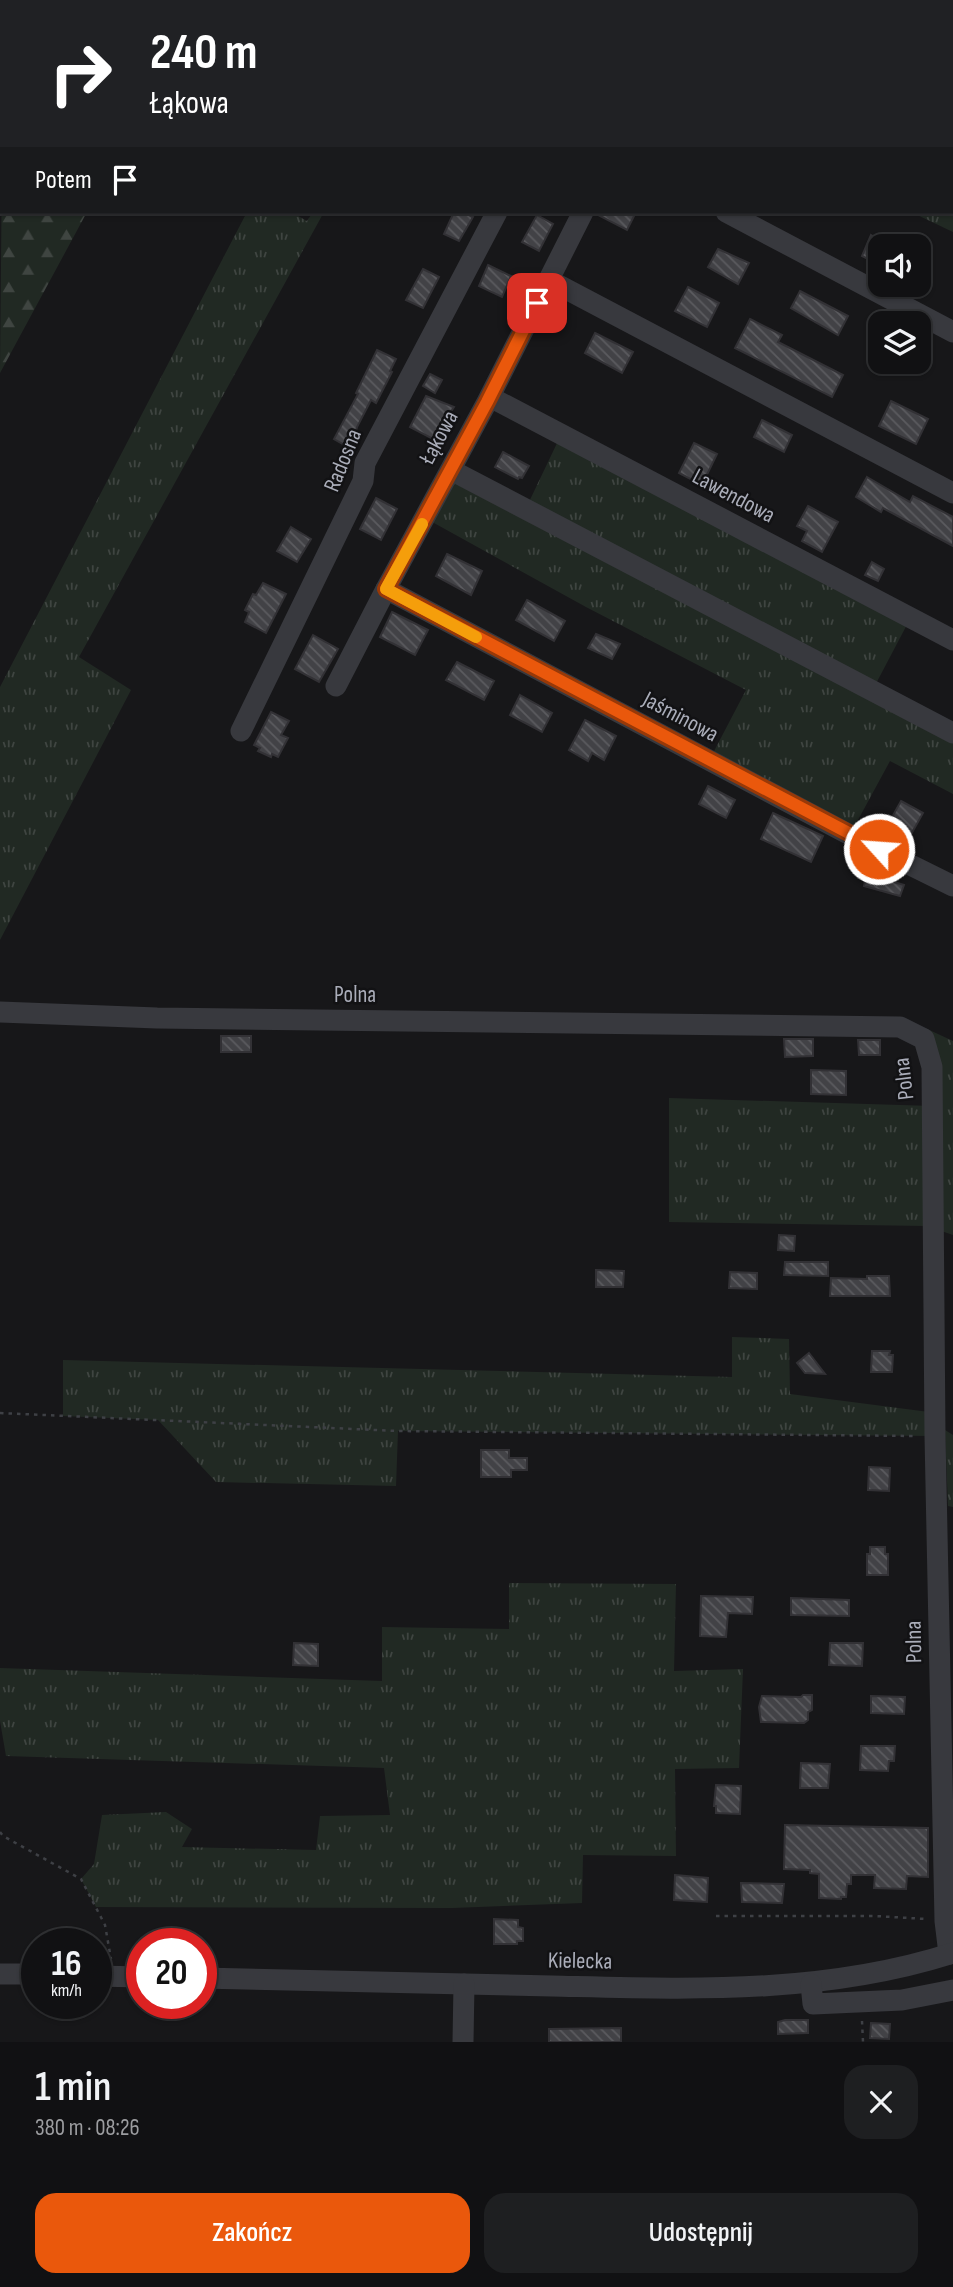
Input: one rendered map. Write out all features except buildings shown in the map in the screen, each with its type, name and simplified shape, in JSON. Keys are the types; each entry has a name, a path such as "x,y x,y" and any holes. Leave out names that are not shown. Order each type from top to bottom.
{"street":[{"name":"Radosna","path":"241,731 363,481 365,463 495,214"},
{"name":"Łąkowa","path":"336,686 490,397 582,214"},
{"path":"730,214 953,332"},
{"path":"549,280 953,493"},
{"name":"Lawendowa","path":"490,397 953,640"},
{"path":"451,470 953,733"},
{"name":"Jaśminowa","path":"386,589 854,837 953,886"},
{"name":"Polna","path":"0,1012 157,1018 900,1027 924,1039 932,1067 944,1300 935,1436 945,1921 951,1954"},
{"name":"Kielecka","path":"217,1978 724,1989 811,1984 892,1970 951,1954"},
{"path":"0,1974 21,1975"},
{"path":"463,2042 464,1984"},
{"path":"811,1984 813,2004 918,1998 953,1990"}],"path":[{"path":"0,1413 398,1431 935,1436"},
{"path":"0,1832 81,1879 105,1928"},
{"path":"716,1916 875,1916 945,1921"},
{"path":"862,2002 863,2042"}],"green space":[{"path":"1,214 86,214 0,373"},
{"path":"246,214 295,214 307,221 312,214 323,214 79,657 131,690 0,940 0,687"},
{"path":"915,214 953,214 953,232"},
{"path":"559,439 911,617 871,693 953,735 953,794 890,761 852,831 712,755 746,690 586,607 425,518 456,468 528,504"},
{"path":"925,1028 953,1041 953,1235 927,1226 669,1222 669,1098 932,1106"},
{"path":"732,1337 789,1339 790,1394 929,1412 935,1436 398,1431 396,1486 216,1482 158,1420 63,1416 63,1360 732,1377"},
{"path":"945,1430 953,1435 953,1507 948,1506"},
{"path":"509,1583 676,1584 674,1671 743,1669 739,1768 675,1769 676,1856 583,1855 582,1903 452,1908 96,1907 81,1879 94,1864 102,1815 166,1812 192,1829 182,1847 316,1850 320,1816 390,1815 384,1768 6,1756 0,1721 0,1668 382,1681 382,1627 509,1629"}],"slow traffic":[{"path":"422,524 386,589 476,637"}],"route":[{"path":"537,303 386,589 879,849"}]}
